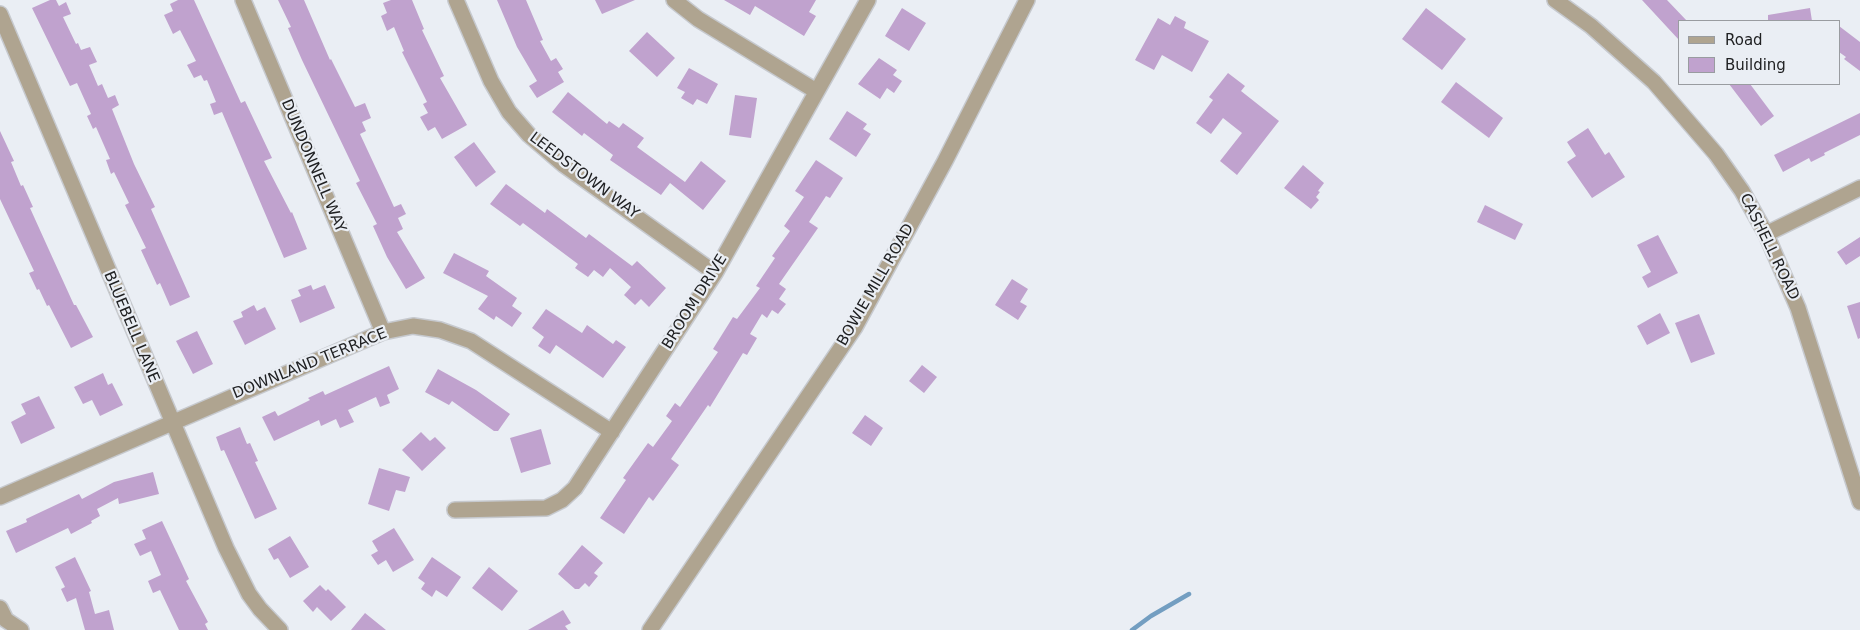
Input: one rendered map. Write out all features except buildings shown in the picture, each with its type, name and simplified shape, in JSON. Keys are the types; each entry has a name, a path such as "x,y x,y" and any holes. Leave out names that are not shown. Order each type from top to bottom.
{"street":[{"name":"DUNDONNELL WAY","path":"243,0 383,332"},
{"name":"LEEDSTOWN WAY","path":"456,0 491,81 509,112 528,135 564,165 715,272"},
{"path":"674,0 698,19 816,91"},
{"name":"BROOM DRIVE","path":"455,510 532,510 555,505 575,488 715,272 868,0"},
{"name":"BOWIE MILL ROAD","path":"650,630 855,327 945,161 1027,0"},
{"name":"CASHELL ROAD","path":"1554,0 1591,26 1654,82 1716,154 1742,191 1766,234 1798,308 1860,502"},
{"name":"BLUEBELL LANE","path":"0,14 171,422 226,548 249,594 280,630"},
{"path":"1766,234 1860,188"},
{"name":"DOWNLAND TERRACE","path":"0,497 383,332 413,326 428,328 471,341 612,432"},
{"path":"0,608 6,620 20,630"}],"waterway":[{"path":"1132,630 1151,616 1189,594"}]}
